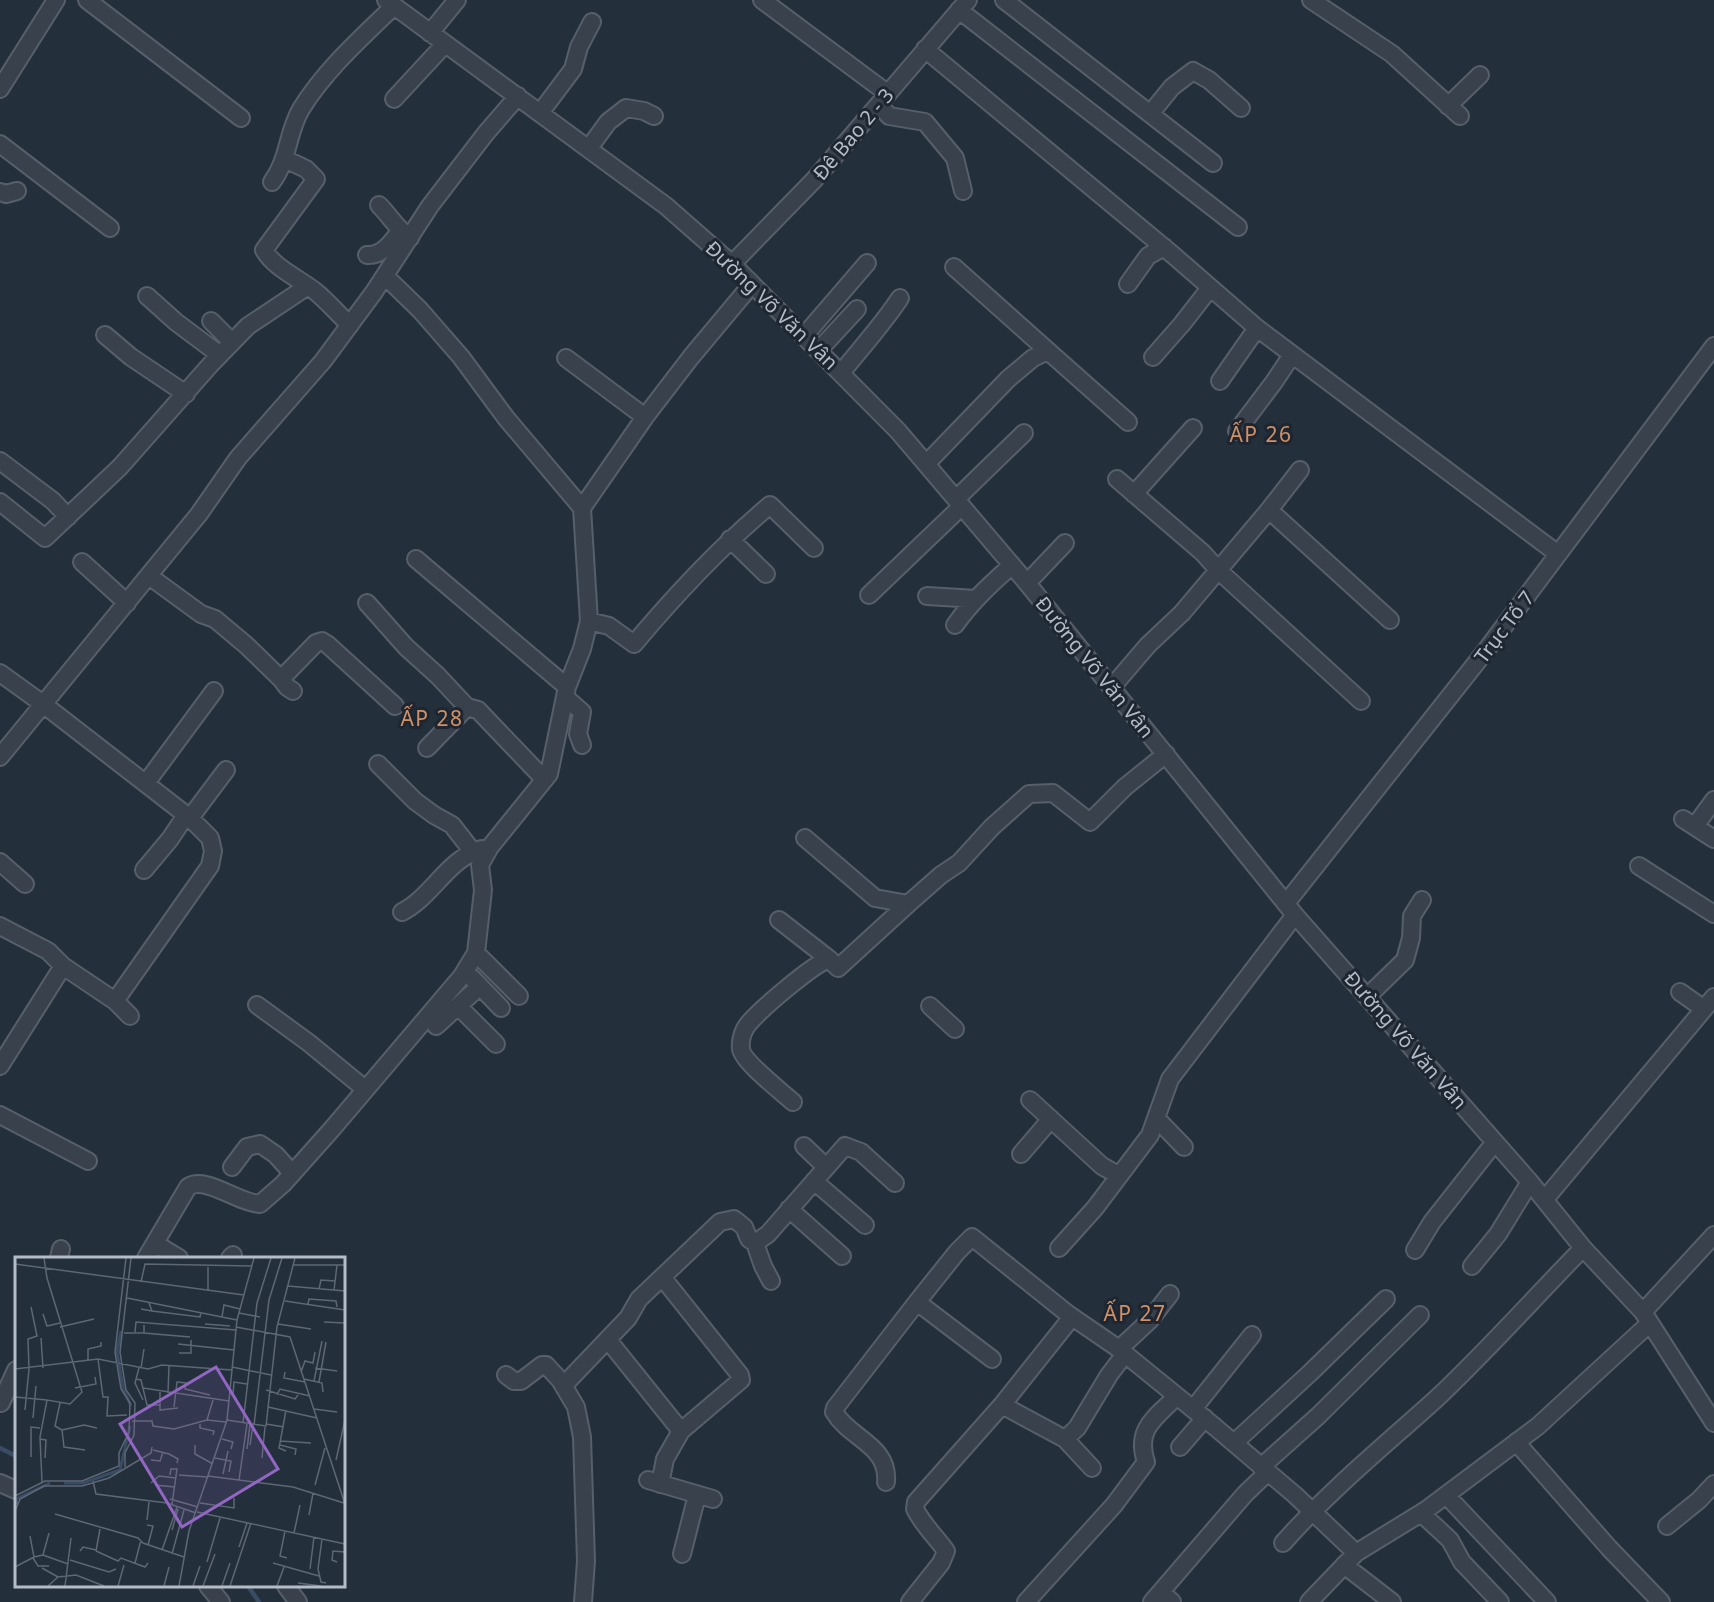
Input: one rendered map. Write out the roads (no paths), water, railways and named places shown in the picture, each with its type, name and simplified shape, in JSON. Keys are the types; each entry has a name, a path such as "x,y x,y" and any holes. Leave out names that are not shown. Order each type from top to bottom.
{"street":[{"path":"0,89 56,0"},
{"path":"87,0 242,118"},
{"path":"430,33 457,0"},
{"path":"762,0 883,99 889,116 925,122 955,158 963,191"},
{"path":"1004,0 1213,163"},
{"path":"1314,1 1392,54 1454,111 1480,75"},
{"path":"272,182 285,159 291,133 300,110 326,76 390,3"},
{"name":"Đường Võ Văn Vân","path":"390,3 666,206 732,264 898,431 1027,583 1291,909 1545,1199 1583,1248 1647,1317 1714,1421"},
{"path":"964,5 1238,227"},
{"name":"Đê Bao 2 - 3","path":"732,264 814,180 964,5"},
{"path":"540,112 573,69 579,46 592,22"},
{"path":"394,99 445,44"},
{"path":"926,49 1257,328 1558,554"},
{"path":"1150,114 1172,87 1193,71 1209,80 1241,108"},
{"path":"0,757 199,514 238,458 323,361 385,276 405,235 518,96"},
{"path":"589,148 608,122 626,108 644,111 654,116"},
{"path":"0,144 110,228"},
{"path":"285,159 306,169 316,179 264,250 271,259 308,286 350,325"},
{"path":"0,192 6,194 17,191"},
{"path":"379,205 405,235"},
{"path":"368,255 374,255 405,235"},
{"path":"1128,284 1148,256 1164,248"},
{"path":"805,335 867,263"},
{"path":"954,267 1128,422"},
{"path":"147,1257 188,1187 193,1183 209,1185 243,1201 260,1204 292,1173 465,971 476,952 483,890 480,865 490,847 549,774 566,692 582,649 589,621 582,508 506,418 462,357 420,310 385,276"},
{"path":"582,508 645,417 752,284"},
{"path":"0,502 45,538 120,467 248,326 308,286"},
{"path":"1153,357 1210,288"},
{"path":"147,296 176,322 220,355"},
{"path":"841,373 900,298"},
{"path":"819,350 857,309"},
{"path":"211,321 232,342"},
{"path":"1220,381 1257,328"},
{"path":"105,335 139,363 186,394"},
{"name":"Trục Tổ 7","path":"1059,1248 1095,1208 1150,1135 1170,1079 1291,909 1714,346"},
{"path":"926,464 1008,379 1033,358 1048,351"},
{"path":"1237,431 1292,355"},
{"path":"566,358 645,417"},
{"path":"1134,494 1193,428"},
{"path":"868,595 1023,433"},
{"path":"0,461 53,501 68,517"},
{"path":"1112,687 1148,645 1182,614 1300,470"},
{"path":"1117,479 1203,554 1361,701"},
{"path":"589,621 609,626 634,644 730,539 770,505 814,548"},
{"path":"1269,510 1390,620"},
{"path":"730,539 766,574"},
{"path":"1027,583 1065,543"},
{"path":"416,559 566,692 582,712 578,734 582,745"},
{"path":"82,562 127,603"},
{"path":"956,625 976,599 1012,565"},
{"path":"149,576 201,614 215,619 287,685 316,643 322,641 395,706"},
{"path":"927,596 976,599"},
{"path":"367,603 406,647 467,707 478,710 544,779"},
{"path":"0,673 146,783 210,838 213,851 210,866 115,1001"},
{"path":"146,783 214,691"},
{"path":"427,748 467,707"},
{"path":"779,920 830,959 838,969 941,875 959,863 992,827 1029,794 1053,793 1090,822 1125,787 1166,754"},
{"path":"378,764 415,801 452,825 473,852"},
{"path":"144,870 226,770"},
{"path":"1714,800 1689,823 1714,838"},
{"path":"805,838 874,898 908,904"},
{"path":"402,912 415,906 447,872 473,852 490,847"},
{"path":"0,862 25,884"},
{"path":"1639,866 1714,914"},
{"path":"1367,996 1405,960 1411,938 1412,916 1422,900"},
{"path":"0,926 48,951 63,966 115,1001 130,1016"},
{"path":"476,952 519,996"},
{"path":"793,1102 752,1066 741,1051 741,1036 748,1024 814,976 818,963 830,959"},
{"path":"0,1066 63,966"},
{"path":"465,971 501,1008"},
{"path":"436,1026 479,987"},
{"path":"1545,1199 1709,1003 1680,992"},
{"path":"257,1005 309,1043 365,1089"},
{"path":"458,1006 496,1044"},
{"path":"930,1006 955,1029"},
{"path":"1029,1100 1102,1166 1118,1175"},
{"path":"0,1115 88,1161"},
{"path":"1156,1118 1184,1147"},
{"path":"1021,1154 1051,1119"},
{"path":"1415,1250 1432,1222 1495,1142"},
{"path":"232,1167 248,1147 260,1143 276,1155 292,1173"},
{"path":"804,1146 826,1167"},
{"path":"755,1242 768,1234 845,1146 861,1152 895,1183"},
{"path":"814,1180 865,1224"},
{"path":"1472,1266 1498,1234 1530,1182"},
{"path":"789,1209 842,1256"},
{"path":"564,1385 608,1340 628,1317 639,1299 720,1222 734,1219 744,1227 749,1239 755,1242 771,1281"},
{"path":"1309,1602 1350,1559 1446,1496 1538,1426 1647,1317 1714,1235"},
{"path":"886,1482 887,1471 883,1460 868,1443 840,1422 834,1412 835,1408 917,1302 972,1237 1072,1317 1122,1351 1265,1469 1311,1511 1350,1559 1392,1602"},
{"path":"156,1244 177,1257"},
{"path":"1282,1542 1311,1511 1344,1483 1377,1449 1437,1398 1583,1248"},
{"path":"662,1277 740,1375 739,1383 681,1431 654,1482 705,1497 682,1554"},
{"path":"1065,1439 1077,1428 1122,1351 1170,1294"},
{"path":"1234,1443 1386,1299"},
{"path":"917,1302 992,1359"},
{"path":"1162,1599 1265,1469 1420,1315"},
{"path":"910,1602 941,1563 946,1551 920,1519 915,1509 916,1502 1002,1405 1072,1317"},
{"path":"1180,1447 1199,1414 1252,1335"},
{"path":"608,1340 681,1431"},
{"path":"506,1375 514,1381 521,1382 542,1365 546,1365 564,1385 576,1407 582,1437 586,1561 583,1602"},
{"path":"15,1372 1,1403 15,1411"},
{"path":"1026,1602 1114,1505 1146,1462 1142,1450 1142,1435 1177,1396"},
{"path":"1002,1405 1065,1439 1092,1468"},
{"path":"1516,1442 1654,1600"},
{"path":"0,1483 15,1490"},
{"path":"1667,1526 1699,1500 1714,1484"},
{"path":"1446,1496 1547,1602"},
{"path":"1421,1513 1450,1540 1462,1562 1500,1602"},
{"path":"209,1587 221,1602"},
{"path":"287,1587 298,1602"}],"waterway":[{"path":"0,1448 15,1456"},
{"path":"249,1587 259,1602"}],"district":[{"name":"ẤP 26","path":"1261,434"},
{"name":"ẤP 28","path":"432,718"},
{"name":"ẤP 27","path":"1135,1313"}]}
